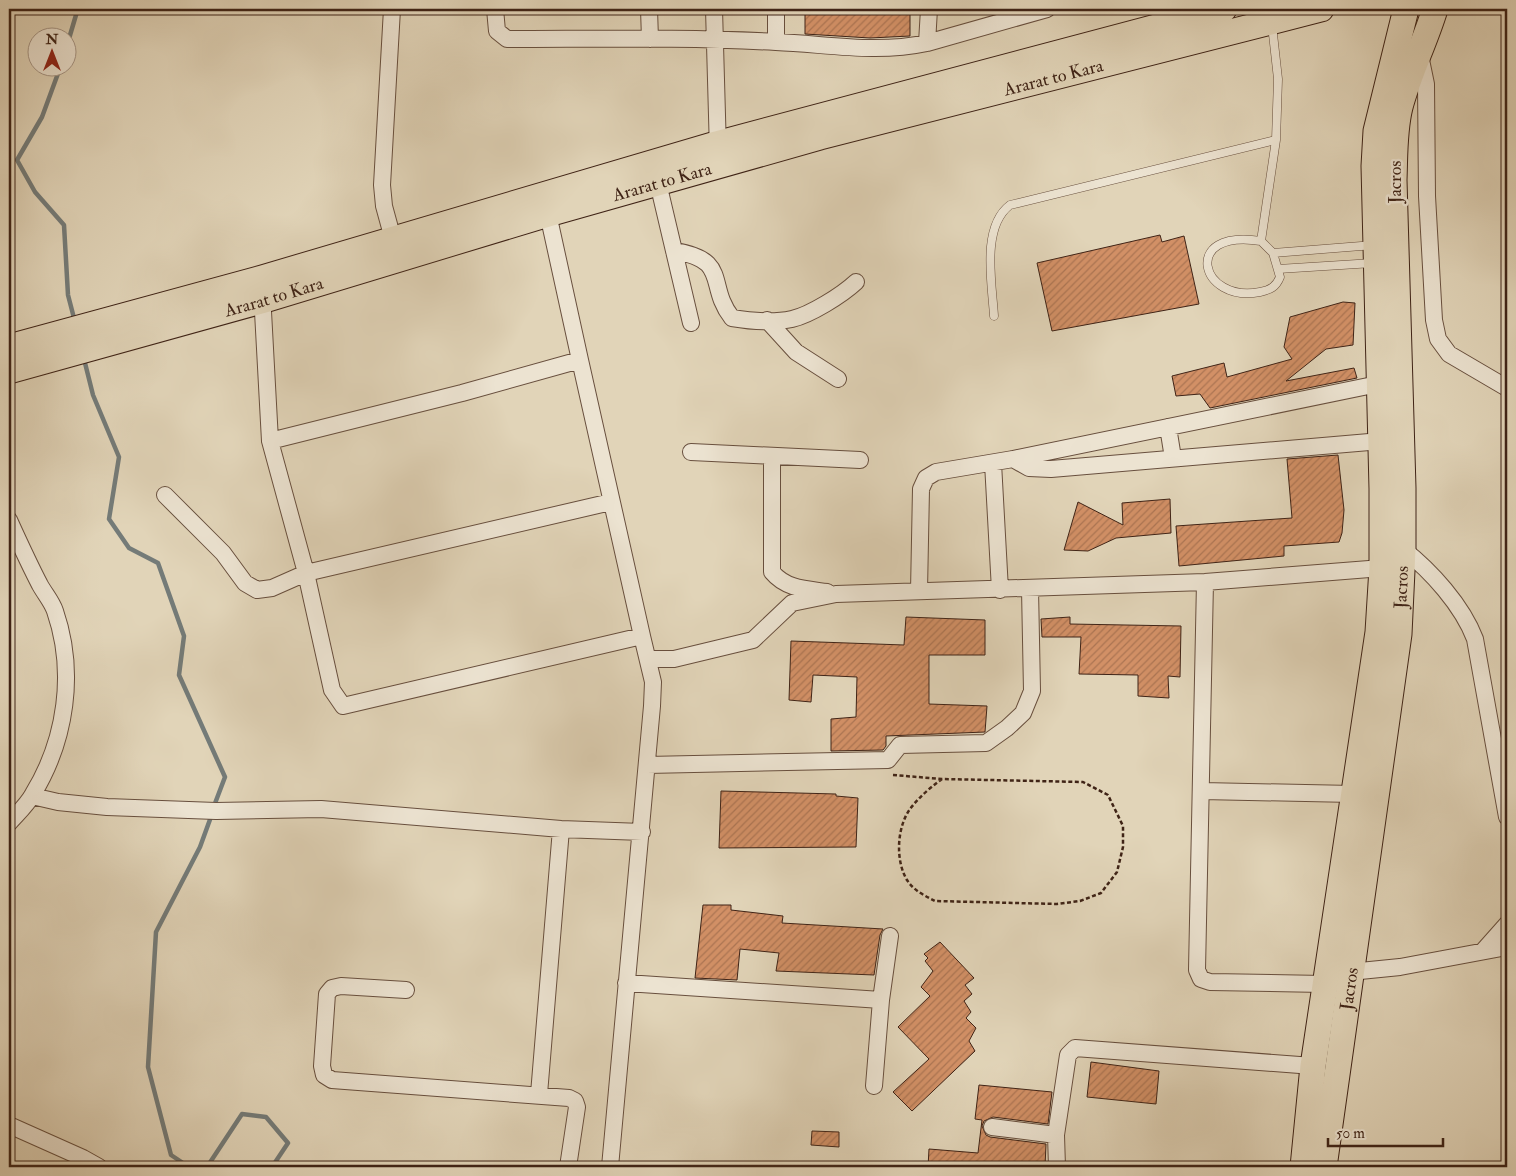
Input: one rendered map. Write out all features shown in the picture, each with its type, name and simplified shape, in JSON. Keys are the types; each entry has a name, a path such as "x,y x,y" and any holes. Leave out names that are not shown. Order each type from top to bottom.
{"main road":[{"name":"Ararat to Kara","path":"262,289 393,239 719,154 1224,9"},
{"name":"Ararat to Kara","path":"9,347 42,337 104,334 262,289 548,214 658,183 719,154 938,105 1321,9"},
{"name":"Jacros","path":"1303,1167 1313,1066 1353,794 1389,633 1382,568 1382,441 1378,384 1374,166 1376,131 1406,9"},
{"name":"Jacros","path":"1324,1167 1350,972 1389,633 1403,549 1394,172 1400,109 1435,9"},
{"name":"Ararat to Kara","path":"9,371 69,355 104,334"}],"street":[{"path":"392,9 382,185 384,206 393,239"},
{"path":"495,9 497,31 507,39 714,40 877,49 927,43 1047,9"},
{"path":"649,9 650,39"},
{"path":"714,9 719,154"},
{"path":"776,9 776,42"},
{"path":"927,43 929,9"},
{"path":"1420,55 1426,84 1427,196 1434,320 1438,339 1449,354 1507,388"},
{"path":"658,183 691,323"},
{"path":"548,214 611,502 653,682 642,832 626,983 610,1167"},
{"path":"674,251 690,254 709,263 715,274 723,307 732,318 792,319 843,295 856,282"},
{"path":"262,289 270,441 306,573 332,690 343,706 642,636"},
{"path":"767,320 796,352 838,379"},
{"path":"270,441 462,393 580,360"},
{"path":"919,591 921,489 926,478 936,472 1014,459 1378,384"},
{"path":"1168,428 1173,458"},
{"path":"1014,459 1029,468 1051,469 1382,441"},
{"path":"691,452 860,460"},
{"path":"772,456 772,572 779,580 790,586 836,594"},
{"path":"993,463 1000,590"},
{"path":"165,495 223,552 246,583 257,590 272,588 306,573 611,502"},
{"path":"9,520 54,609 61,630 67,671 65,705 58,738 44,774 32,796 9,824"},
{"path":"1403,549 1428,569 1470,626 1475,639 1507,817"},
{"path":"648,659 674,659 753,640 792,602 836,594 1205,582 1382,568"},
{"path":"1205,582 1197,970 1201,978 1210,982 1324,984"},
{"path":"647,765 888,760 900,745 986,743 1007,728 1023,713 1032,691 1030,589"},
{"path":"1202,791 1353,794"},
{"path":"32,796 58,802 107,807 216,811 321,809 561,829 642,832"},
{"path":"539,1094 561,829"},
{"path":"1483,951 1507,924"},
{"path":"874,1086 881,1000 890,936"},
{"path":"1350,972 1400,967 1507,947"},
{"path":"626,983 881,1000"},
{"path":"406,990 341,986 332,988 327,994 322,1066 324,1076 332,1080 341,1081 495,1094 539,1094 569,1098 575,1101 577,1107 568,1167"},
{"path":"1057,1167 1056,1135 1068,1055 1075,1048 1313,1066"},
{"path":"9,1125 99,1167"},
{"path":"992,1127 1056,1135"}],"lane":[{"path":"1261,241 1276,140 1278,79 1272,22"},
{"path":"994,316 990,260 994,226 1000,213 1010,205 1276,140"},
{"path":"1241,238 1261,241 1273,253 1280,277 1276,285 1266,290 1249,294 1227,290 1212,278 1207,268 1208,253 1214,246 1241,238"},
{"path":"1273,253 1376,254"},
{"path":"1278,269 1376,254"}],"path":[{"path":"886,775 942,779 1083,782 1108,795 1123,826 1123,847 1117,872 1101,893 1072,902 1057,904 934,901 920,893 907,880 899,854 902,828 910,810 942,779"}],"building":[{"path":"805,9 910,9 910,36 870,38 805,34"},
{"path":"1160,235 1162,242 1184,236 1199,304 1052,331 1037,263"},
{"path":"1343,302 1355,303 1353,345 1326,349 1286,381 1354,368 1357,378 1210,408 1200,394 1176,396 1172,376 1224,363 1227,377 1292,359 1284,347 1290,317"},
{"path":"1338,455 1344,510 1342,533 1339,542 1284,546 1284,556 1179,566 1176,526 1292,518 1287,459"},
{"path":"1170,499 1171,533 1116,538 1088,551 1064,550 1078,502 1123,525 1122,503"},
{"path":"906,617 985,620 985,655 929,655 929,704 987,706 985,732 886,736 886,746 883,750 831,751 831,719 856,717 857,677 813,675 811,702 789,700 791,641 904,645"},
{"path":"1070,617 1070,624 1181,626 1180,677 1168,676 1169,698 1138,696 1138,675 1079,674 1081,637 1042,637 1041,619"},
{"path":"721,791 836,794 836,796 858,798 856,847 719,848"},
{"path":"703,905 731,905 731,910 783,916 782,923 883,929 880,935 874,975 776,971 779,953 740,949 737,980 695,978"},
{"path":"940,942 974,978 965,985 972,994 964,1001 971,1012 966,1018 976,1028 969,1041 975,1051 912,1111 893,1092 929,1059 898,1027 930,996 921,987 933,971 925,961 928,958 924,954"},
{"path":"1091,1062 1159,1071 1156,1104 1087,1097"},
{"path":"979,1085 1052,1092 1048,1124 993,1117 984,1121 982,1126 986,1135 990,1137 1046,1144 1045,1167 928,1167 929,1149 978,1153 982,1120 975,1119"},
{"path":"812,1131 839,1132 839,1147 811,1145"}],"waterway":[{"path":"72,28 76,15"},
{"path":"56,78 42,117 17,160 35,192 64,225 68,295 75,322"},
{"path":"84,359 93,395 119,457 109,519 129,548 158,563 184,636 179,675 225,777 214,806"},
{"path":"189,1167 171,1155 148,1067 156,932 200,847 212,814"},
{"path":"207,1167 242,1114 266,1117 288,1143 272,1167"}]}
